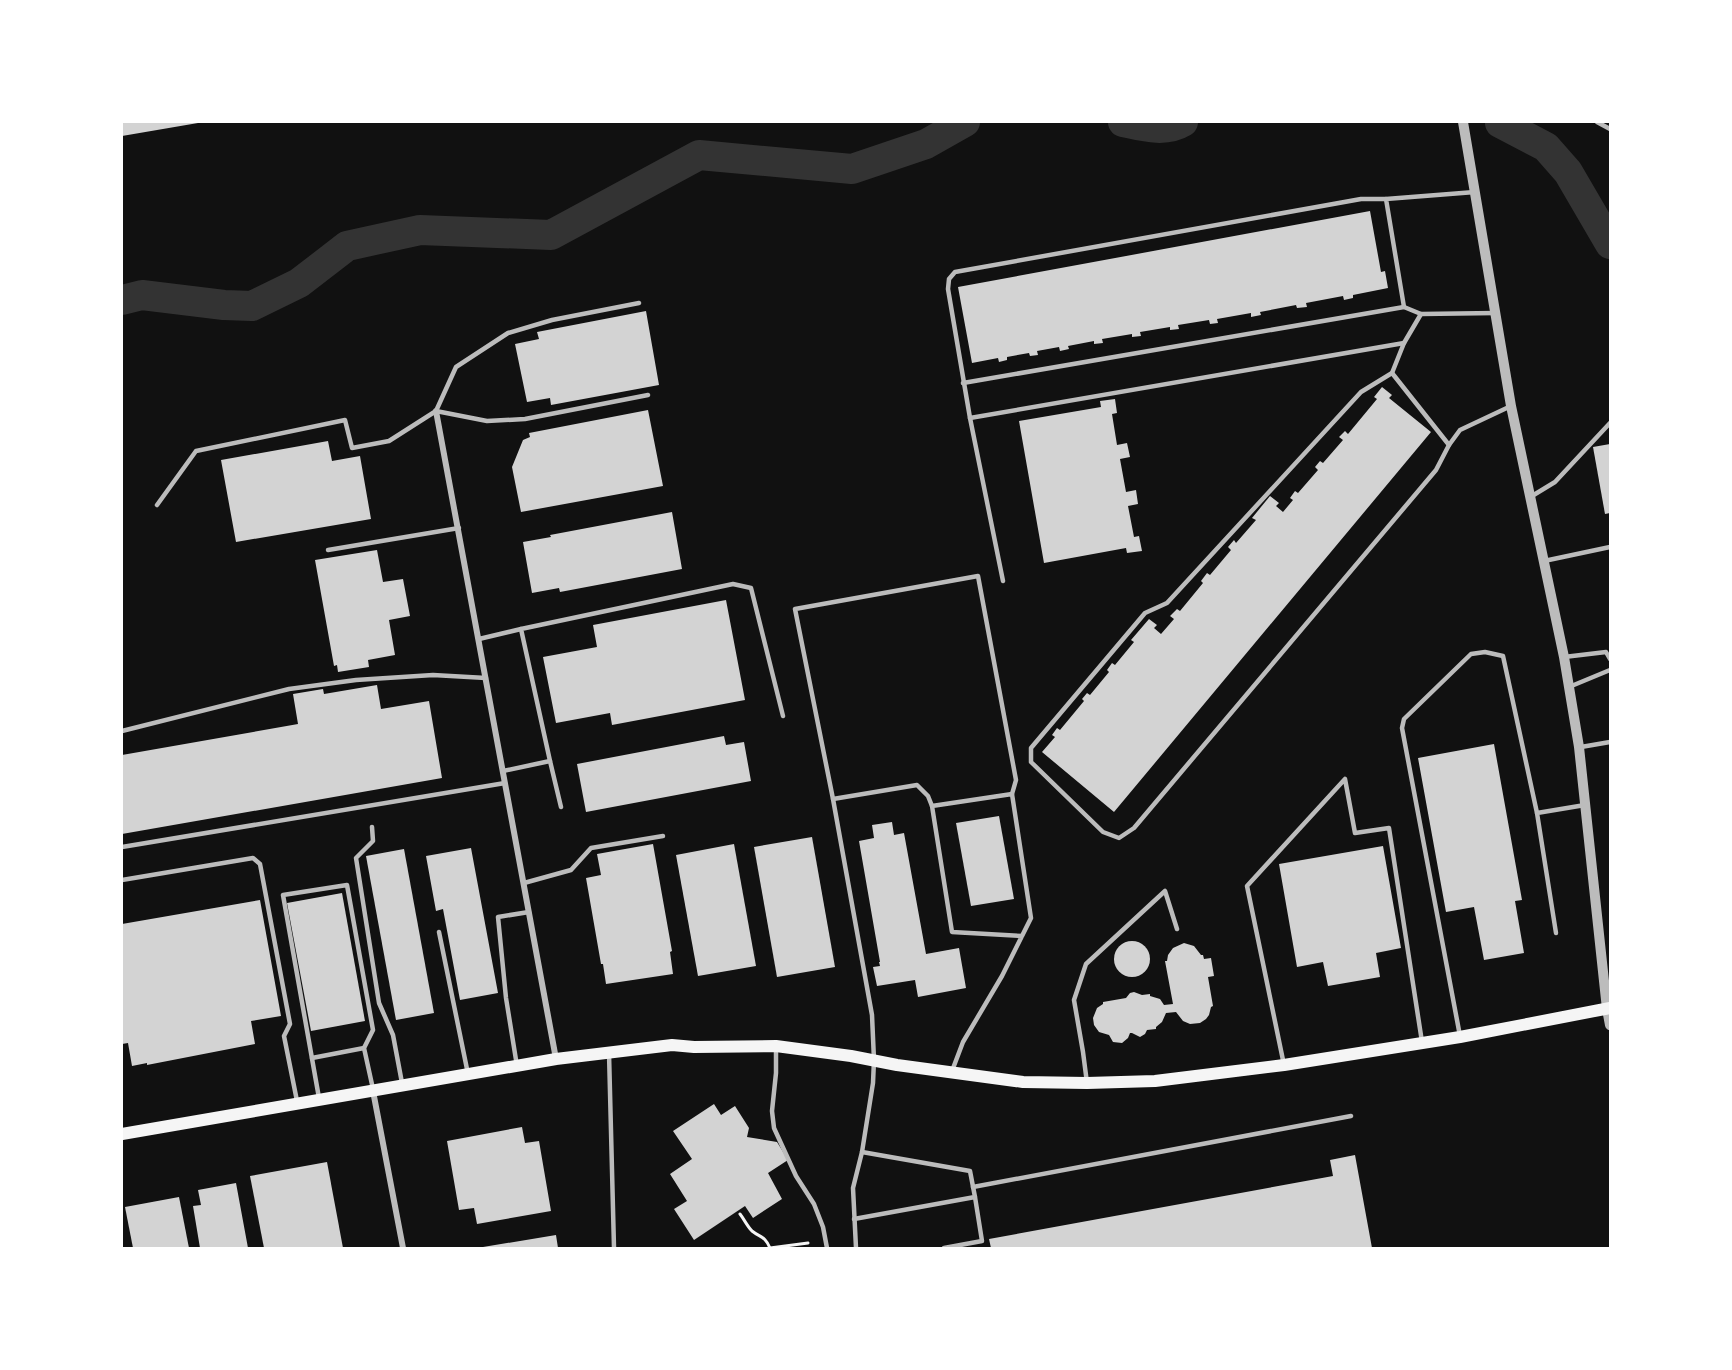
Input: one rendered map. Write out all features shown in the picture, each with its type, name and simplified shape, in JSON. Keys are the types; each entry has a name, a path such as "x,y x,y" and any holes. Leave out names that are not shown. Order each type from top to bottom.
{"main road":[{"path":"122,1134 556,1059 672,1045 776,1046 1023,1082 1155,1081 1284,1065 1609,1009"}],"street":[{"path":"1463,122 1511,406 1564,657 1579,747 1611,1025"},
{"path":"436,411 556,1059"},
{"path":"373,1091 404,1248"}],"lane":[{"path":"1597,122 1611,129"},
{"path":"1003,581 963,383 948,289 949,279 955,272 1361,199 1475,192"},
{"path":"1386,199 1404,307"},
{"path":"157,505 196,451 345,420 352,448 389,441 436,411 456,367 508,333 552,320 639,303"},
{"path":"963,383 1404,307 1421,314 1496,313"},
{"path":"1421,314 1404,342 1392,373 1361,392 1167,603 1145,613 1031,748 1031,762 1103,832 1119,838 1134,828 1436,470 1449,445 1461,430 1511,406"},
{"path":"970,418 1404,342"},
{"path":"1392,373 1449,445"},
{"path":"436,411 487,421 525,419 648,395"},
{"path":"1530,497 1555,482 1611,423"},
{"path":"328,550 459,528"},
{"path":"1544,561 1611,547"},
{"path":"856,1248 853,1188 862,1152 873,1083 872,1015 833,799 795,609 978,576 1016,780 1012,794 1031,918 1002,976 963,1042 951,1073"},
{"path":"479,639 734,584 751,588 783,716"},
{"path":"521,629 561,807"},
{"path":"1460,1036 1402,728 1404,719 1471,654 1485,652 1503,656 1537,813 1556,933"},
{"path":"1564,657 1606,652 1611,659"},
{"path":"1569,687 1611,670"},
{"path":"122,731 300,688 356,680 433,675 486,678"},
{"path":"1579,747 1611,742"},
{"path":"503,771 550,761"},
{"path":"1284,1065 1247,886 1345,779 1356,833 1389,828 1422,1042"},
{"path":"122,847 506,783"},
{"path":"833,799 917,786 928,796 932,806 952,932 1022,936"},
{"path":"932,806 1012,794"},
{"path":"1537,813 1585,805"},
{"path":"372,828 373,841 356,858 379,1003 393,1035 403,1086"},
{"path":"524,883 571,870 591,848 663,836"},
{"path":"122,880 253,858 260,864 290,1024 284,1036 297,1104"},
{"path":"319,1100 283,896 347,885 374,1030 364,1048 373,1091"},
{"path":"1087,1083 1074,1000 1086,964 1165,891 1177,929"},
{"path":"517,1066 506,998 498,917 529,912"},
{"path":"439,932 468,1074"},
{"path":"776,1046 772,1111 774,1128 823,1227 826,1248"},
{"path":"312,1058 364,1048"},
{"path":"609,1053 615,1248"},
{"path":"973,1187 1351,1116"},
{"path":"862,1152 970,1171 984,1248"},
{"path":"854,1219 975,1197"},
{"path":"944,1248 982,1241"}],"path":[{"path":"740,1214 754,1233 760,1234 767,1242 769,1248 808,1243"}],"building":[{"path":"122,122 198,122 198,123 122,136"},
{"path":"1370,211 1381,272 1385,271 1388,288 1353,295 1353,298 1344,300 1343,296 1306,303 1307,307 1297,308 1296,305 1260,312 1261,315 1251,317 1251,313 1217,319 1218,323 1210,324 1209,320 1178,325 1179,329 1170,330 1170,327 1140,332 1141,336 1132,337 1132,334 1102,339 1103,343 1094,344 1094,341 1068,346 1069,349 1060,351 1059,347 1037,351 1038,355 1030,356 1029,353 1007,357 1007,360 999,362 998,358 972,363 958,287"},
{"path":"646,311 659,385 551,405 550,398 527,402 515,344 539,339 537,332"},
{"path":"1382,387 1392,395 1389,398 1431,432 1114,812 1042,752 1055,737 1052,735 1057,728 1060,730 1084,701 1082,699 1087,693 1090,695 1109,672 1107,670 1112,663 1115,665 1134,642 1131,640 1149,619 1157,625 1154,628 1161,634 1174,619 1170,616 1177,609 1180,611 1203,583 1201,581 1207,573 1210,575 1231,550 1228,547 1234,540 1236,543 1256,520 1252,518 1270,496 1279,503 1276,506 1283,512 1293,500 1290,498 1295,491 1298,493 1318,470 1315,467 1320,461 1323,463 1343,440 1339,437 1345,431 1348,434 1377,399 1374,397"},
{"path":"1115,399 1117,413 1112,414 1117,445 1127,443 1130,457 1120,459 1126,492 1136,490 1138,504 1128,506 1134,537 1139,536 1142,551 1127,553 1126,548 1044,563 1019,421 1101,407 1100,401"},
{"path":"648,410 663,486 521,512 512,467 523,440 530,437 529,433"},
{"path":"328,441 332,461 360,456 371,519 236,542 221,460"},
{"path":"1610,444 1610,513 1605,514 1593,447"},
{"path":"672,512 682,569 560,592 559,588 532,593 523,542"},
{"path":"377,550 383,582 403,579 410,616 389,620 395,655 368,660 369,667 338,672 337,665 334,666 315,560"},
{"path":"726,600 745,700 612,725 610,713 556,723 543,657 597,647 593,625"},
{"path":"377,685 381,709 429,701 442,778 122,834 122,755 298,724 293,694 323,689 324,694"},
{"path":"724,736 726,745 744,742 751,781 586,812 577,764"},
{"path":"1494,744 1522,900 1515,901 1524,953 1484,960 1474,907 1446,912 1418,758"},
{"path":"999,816 1014,899 971,906 956,823"},
{"path":"892,822 894,835 904,833 926,954 959,948 966,988 918,997 915,980 877,986 873,967 880,966 880,962 859,841 874,838 872,825"},
{"path":"812,837 835,967 777,977 754,847"},
{"path":"653,844 672,951 670,952 673,974 606,984 586,878 601,875 597,854"},
{"path":"734,844 756,966 698,976 676,855"},
{"path":"1383,846 1401,948 1376,953 1380,977 1328,986 1323,962 1297,967 1279,864"},
{"path":"471,848 498,993 460,1000 443,909 436,911 426,856"},
{"path":"404,849 434,1013 396,1020 366,856"},
{"path":"342,893 365,1021 311,1031 287,903"},
{"path":"260,900 281,1016 251,1021 255,1044 132,1066 128,1043 122,1044 122,924"},
{"path":"1132,941 1145,946 1150,959 1145,972 1132,977 1119,972 1114,959 1119,946"},
{"path":"1184,943 1194,946 1204,959 1211,958 1214,976 1208,977 1213,1006 1206,1019 1200,1023 1190,1024 1183,1021 1176,1012 1166,1013 1156,1029 1147,1030 1140,1037 1130,1033 1122,1043 1113,1042 1109,1035 1099,1032 1094,1025 1093,1018 1097,1008 1103,1002 1126,998 1134,992 1142,995 1150,994 1160,999 1164,1005 1173,1004 1165,961 1173,948"},
{"path":"714,1104 721,1115 735,1106 749,1128 747,1137 777,1142 788,1160 768,1173 782,1199 753,1218 745,1206 694,1240 674,1209 687,1201 670,1174 692,1159 673,1131"},
{"path":"522,1127 525,1143 539,1141 551,1211 477,1224 474,1208 459,1210 447,1141"},
{"path":"1355,1155 1372,1248 991,1248 989,1239 1333,1176 1330,1160"},
{"path":"327,1162 343,1248 264,1248 250,1176"},
{"path":"236,1183 248,1248 200,1248 193,1206 201,1205 198,1190"},
{"path":"179,1197 189,1248 133,1248 125,1207"},
{"path":"556,1235 558,1248 483,1248 483,1247"}],"waterway":[{"path":"122,300 142,295 252,306 299,283 347,246 420,230 551,235 699,155 852,169 926,144 965,122"},
{"path":"1123,122 1161,128 1183,122"},
{"path":"1500,123 1546,147 1568,172 1610,244"}]}
